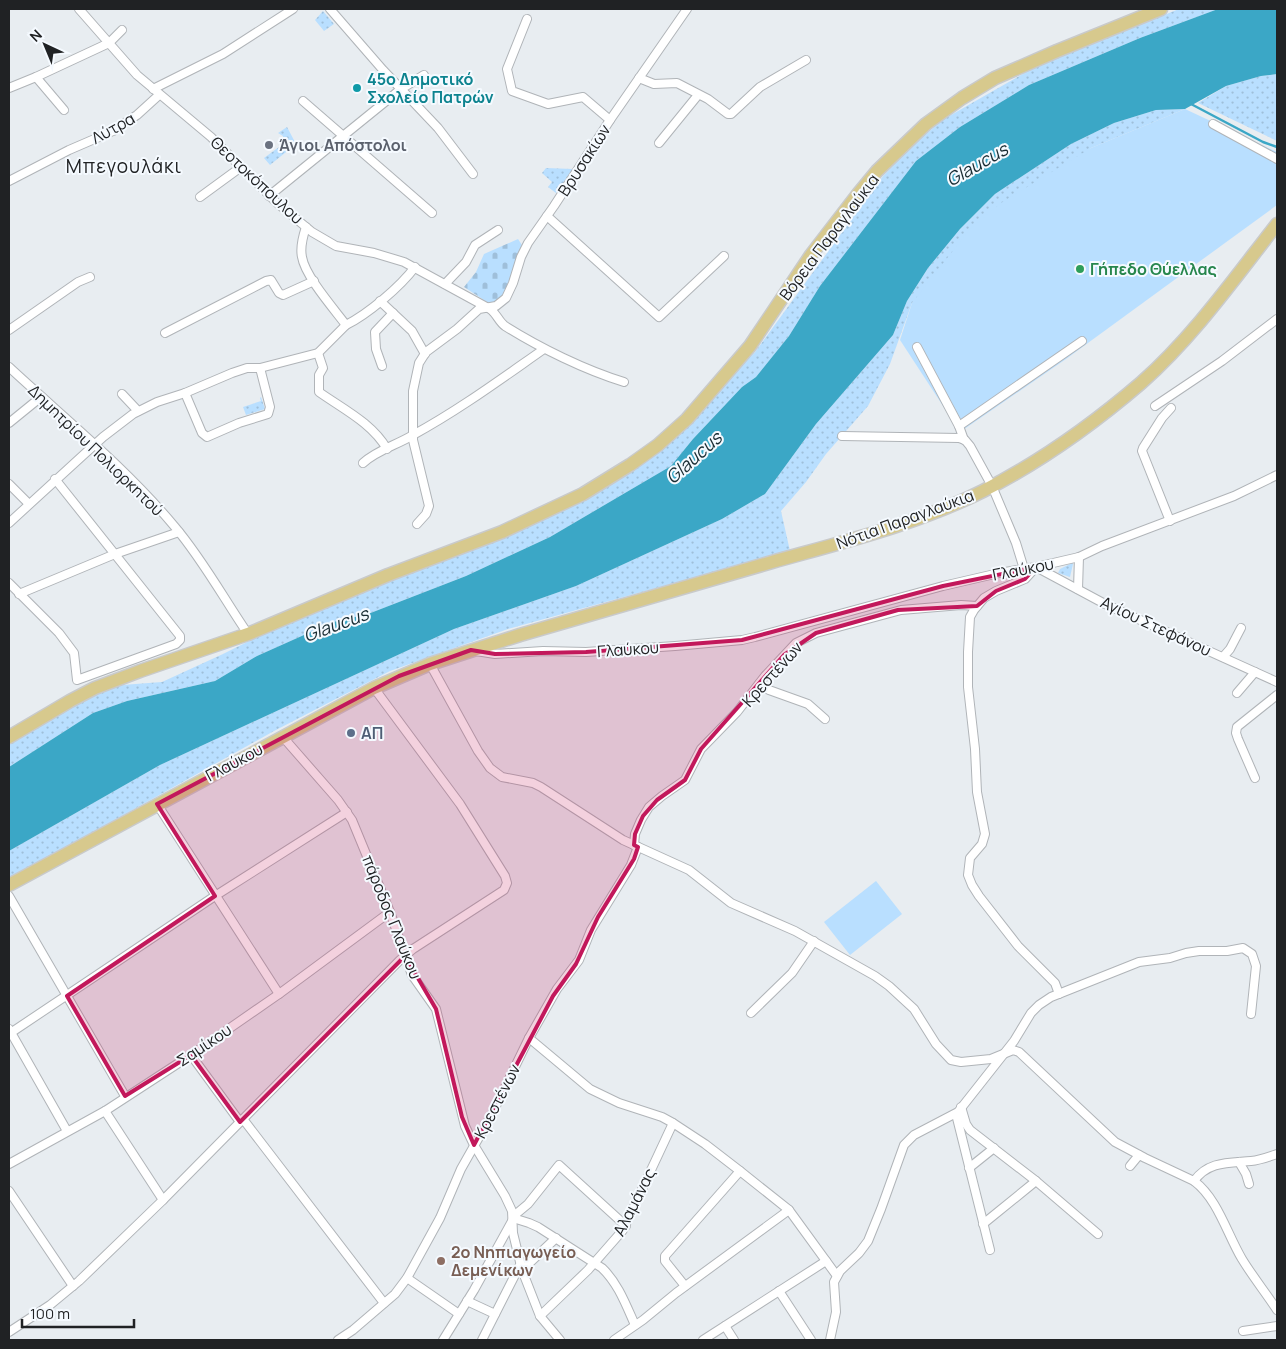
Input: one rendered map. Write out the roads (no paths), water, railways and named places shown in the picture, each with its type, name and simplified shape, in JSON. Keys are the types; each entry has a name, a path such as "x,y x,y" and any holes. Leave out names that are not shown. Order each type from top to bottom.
{"main road":[{"name":"Βόρεια Παραγλαύκια","path":"9,736 87,692 146,669 248,634 379,579 502,532 583,494 630,465 687,419 750,346 812,255 858,194 878,171 926,124 962,98 995,78 1161,9"},
{"name":"Νότια Παραγλαύκια","path":"471,650 854,539 941,509 992,486 1060,446 1142,381 1190,334 1277,224"},
{"name":"Γλαύκου","path":"9,885 374,688 430,664 471,650"}],"street":[{"name":"Θεοτοκόπουλου","path":"79,9 129,67 211,137 269,196 306,227 333,245 385,255 415,267 486,307 498,315 502,324 544,349 624,382"},
{"name":"Λύτρα","path":"9,180 120,126 137,115 156,92 223,54 293,9"},
{"path":"330,9 400,89 438,128 473,174"},
{"name":"Βρυσακίων","path":"425,354 479,309 497,306 506,298 523,251 686,9"},
{"path":"527,19 507,69 512,91 548,104 583,97 610,120"},
{"path":"9,88 109,43 122,30"},
{"path":"638,78 654,84 677,83 708,99 728,114 731,114 760,87 806,60"},
{"path":"269,196 400,89 424,75"},
{"path":"36,77 64,110"},
{"path":"659,143 698,95"},
{"path":"303,101 432,213"},
{"path":"1213,124 1277,159"},
{"path":"200,197 241,167"},
{"path":"547,216 659,317 724,256"},
{"path":"306,227 303,237 302,257 314,281 346,325"},
{"path":"445,284 466,262 473,246 498,230"},
{"path":"9,523 94,444 138,411 240,370 260,368 318,353 346,325 356,320 402,283 415,267"},
{"path":"9,330 78,282 90,277"},
{"path":"165,333 266,281 271,280 279,293 283,295 314,281"},
{"path":"380,300 412,331 425,354 418,365 414,382 412,436 421,478 429,503 428,512 416,524"},
{"path":"382,366 376,350 375,332 393,313"},
{"path":"1155,406 1277,319"},
{"path":"960,426 1082,341"},
{"path":"917,347 960,426 964,440 970,446 992,486 1016,543 1024,569"},
{"path":"363,463 374,454 412,436 473,398 544,349"},
{"path":"318,353 323,368 319,375 319,392 368,426 387,448"},
{"name":"Δημητρίου Πολιορκητού","path":"9,367 94,444 179,532 248,634"},
{"path":"185,393 202,433 207,436 239,422 268,414 270,407 260,368"},
{"path":"122,394 138,411"},
{"path":"9,423 41,397"},
{"path":"1170,521 1142,451 1162,418 1171,408"},
{"path":"842,436 964,440"},
{"name":"Γλαύκου","path":"471,650 494,654 542,651 586,652 742,640 943,586 1079,557 1102,546 1234,496 1277,475"},
{"path":"9,583 59,633 74,653 77,680 176,644 180,640 180,636 56,480"},
{"path":"9,484 29,504"},
{"path":"19,594 115,554 179,532"},
{"path":"1078,589 1079,557"},
{"path":"1036,567 1025,580 987,596 970,617 968,687 976,749 977,792 985,834 983,842 970,858 968,875 975,891 1018,946 1055,983 1059,994"},
{"name":"Αγίου Στεφάνου","path":"1036,567 1105,604 1277,682"},
{"name":"Κρεστένων","path":"338,1340 346,1336 398,1291 407,1278 434,1229 461,1168 491,1116 530,1038 557,989 579,960 591,930 631,864 636,846 635,834 646,811 657,800 685,780 701,748 737,712 765,676 796,643 816,633 901,610 961,605 977,606"},
{"path":"1223,657 1230,649 1241,628"},
{"path":"430,664 478,751 493,772 502,777 541,787 636,846 689,870 731,903 778,922 875,976 889,986 917,1013 939,1048 951,1060 963,1062 991,1059 1014,1050 1022,1054 1112,1140 1138,1155 1194,1181 1212,1202 1244,1263 1277,1310"},
{"path":"1237,694 1255,672"},
{"path":"759,684 769,690 808,704 825,719"},
{"path":"9,1332 50,1305 73,1286 163,1200 406,955 504,890 507,883 500,868 460,804 374,688"},
{"path":"1255,778 1238,739 1237,727 1277,695"},
{"name":"πάροδος Γλαύκου","path":"282,736 338,800 352,820 390,912 412,975 436,1009 462,1117 474,1145 510,1206 513,1218 513,1233 521,1268 540,1316 557,1339"},
{"path":"157,804 279,994"},
{"path":"68,1131 10,1032 347,812"},
{"path":"9,896 125,1096"},
{"name":"Σαμίκου","path":"9,1164 105,1111 125,1096 191,1055 279,994 390,912"},
{"path":"751,1013 792,973 814,941"},
{"path":"830,1340 836,1312 833,1285 837,1276 859,1253 868,1240 881,1210 904,1145 917,1133 959,1110 1004,1054 1033,1010 1047,999 1139,962 1170,958 1198,951 1229,951 1243,948 1252,954 1256,966 1251,1014"},
{"path":"530,1038 590,1089 619,1103 662,1117 705,1144 740,1170 789,1210 837,1276"},
{"path":"191,1055 384,1303"},
{"path":"959,1110 969,1128 1036,1181 1098,1234"},
{"path":"959,1110 969,1168 990,1250"},
{"path":"105,1111 163,1200"},
{"name":"Αλαμάνας","path":"540,1316 595,1263 626,1226 673,1123"},
{"path":"969,1168 994,1148"},
{"path":"1194,1181 1213,1165 1256,1160 1277,1154"},
{"path":"1130,1166 1138,1155"},
{"path":"1239,1162 1249,1184"},
{"path":"443,1340 513,1218 528,1204 559,1165 626,1226"},
{"path":"685,1286 665,1261 665,1256 740,1170"},
{"path":"983,1224 1036,1181"},
{"path":"9,1191 73,1286"},
{"path":"614,1340 789,1210"},
{"path":"513,1218 529,1223 556,1238 606,1272 614,1283 636,1325"},
{"path":"482,1340 521,1268 556,1238"},
{"path":"703,1340 826,1261"},
{"path":"407,1278 459,1314"},
{"path":"779,1291 811,1340"},
{"path":"467,1301 495,1314"},
{"path":"725,1326 734,1340"},
{"path":"1243,1331 1277,1326"}],"water":[{"name":"Glaucus","path":"1218,9 1277,9 1277,74 1261,76 1226,86 1185,109 1156,110 1114,123 1071,144 995,194 960,229 928,268 907,301 893,335 816,424 765,494 722,519 576,586 454,629 160,765 9,851 9,767 93,713 127,701 215,681 257,656 333,622 368,614 466,576 550,537 671,466 693,439 742,387 756,377 789,336 820,286 916,161 960,127 1029,85 1140,38"}],"waterway":[{"path":"1191,104 1263,142 1277,147"}],"place":[{"name":"45ο Δημοτικό Σχολείο Πατρών","path":"357,88"},
{"name":"Άγιοι Απόστολοι","path":"269,145"},
{"name":"Γήπεδο Θύελλας","path":"1080,269"},
{"name":"ΑΠ","path":"351,733"},
{"name":"2ο Νηπιαγωγείο Δεμενίκων","path":"441,1261"}],"district":[{"name":"Μπεγουλάκι","path":"124,166"}]}
